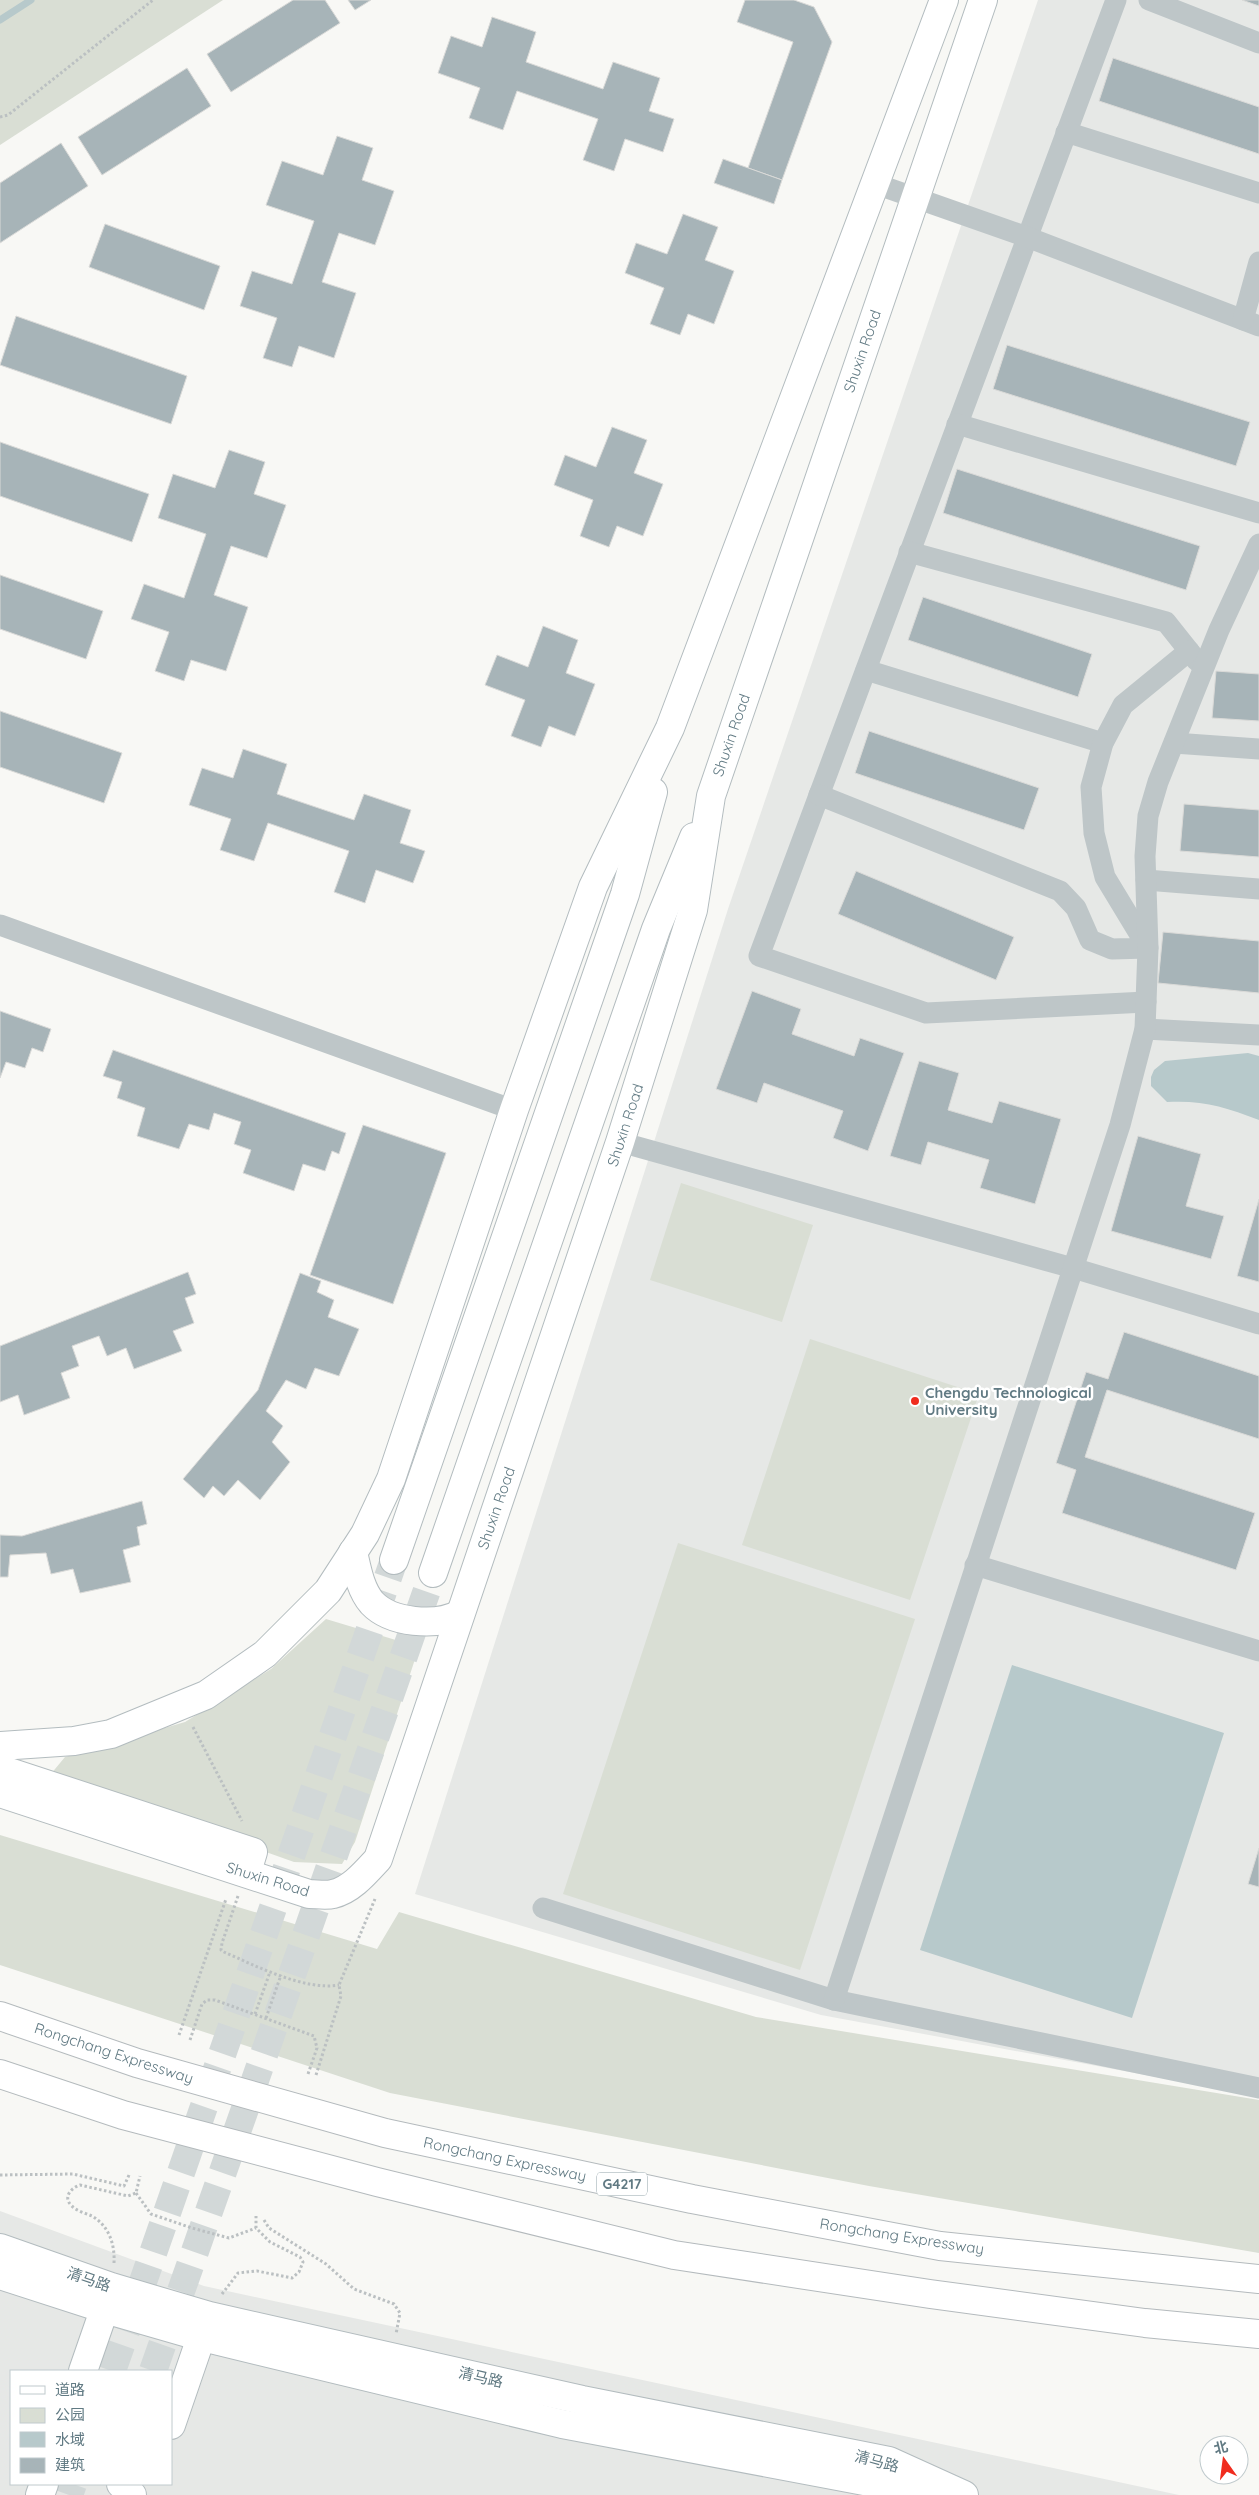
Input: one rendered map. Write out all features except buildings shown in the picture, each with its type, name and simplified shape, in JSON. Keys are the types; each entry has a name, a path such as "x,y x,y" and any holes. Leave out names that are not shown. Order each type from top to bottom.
{"main road":[{"path":"0,1746 74,1741 111,1734 206,1696 265,1654 328,1590 365,1534 391,1479 514,1110 593,887 670,728 944,0"},
{"name":"Shuxin Road","path":"0,1793 247,1872 309,1894 333,1894 344,1890 364,1875 378,1859 620,1142 693,910 711,796 983,0"},
{"path":"394,1560 625,894 670,728"},
{"path":"433,1573 656,929 711,796"},
{"path":"353,1552 360,1582 372,1603 395,1616 411,1621 434,1622 460,1614"},
{"path":"0,1770 253,1852 247,1872"},
{"name":"Rongchang Expressway","path":"0,2016 138,2063 384,2133 692,2199 940,2246 1259,2279"},
{"path":"0,2074 123,2115 376,2182 674,2256 920,2293 1115,2319 1259,2334"},
{"name":"清马路","path":"0,2248 108,2298"},
{"name":"清马路","path":"0,2275 108,2298 562,2424 964,2495"},
{"path":"83,2370 108,2298"},
{"path":"172,2422 205,2326"},
{"name":"清马路","path":"205,2326 392,2357 582,2400 882,2480 959,2495"},
{"path":"122,2485 132,2495"}],"street":[{"path":"1116,0 760,956 926,1012 1146,1002"},
{"path":"1149,0 1259,43"},
{"path":"1066,132 1259,193"},
{"path":"876,184 1027,237 1251,323 1259,262"},
{"path":"957,424 1259,514"},
{"path":"834,2000 1120,1125 1145,1028 1148,948 1146,880 1148,816 1158,782 1203,670 1259,544"},
{"path":"910,552 1166,622 1203,670"},
{"path":"1148,948 1105,877 1094,833 1091,787 1103,743 1123,705 1189,651"},
{"path":"866,670 1103,743"},
{"path":"1174,743 1259,749"},
{"path":"819,795 1060,891 1076,908 1090,940 1112,949 1148,948"},
{"path":"1146,880 1259,889"},
{"path":"0,925 514,1110"},
{"path":"1145,1028 1259,1035"},
{"path":"620,1142 1073,1268 1259,1324"},
{"path":"975,1565 1259,1650"},
{"path":"543,1908 834,2000 1259,2088"}],"path":[{"path":"0,117 8,115 153,0"},
{"path":"189,1720 243,1823"},
{"path":"247,1872 221,1950 270,1972 325,1988 340,1986"},
{"path":"316,2075 341,1996 340,1986 376,1896"},
{"path":"179,2034 226,1898"},
{"path":"255,2014 270,1972"},
{"path":"266,2018 281,1975"},
{"path":"190,2040 202,2004 207,2000 255,2014 314,2036 317,2048 308,2074"},
{"path":"0,2175 73,2174 124,2186 129,2175"},
{"path":"140,2176 136,2193 151,2214 229,2238 256,2228"},
{"path":"108,2298 115,2248 110,2235 94,2218 72,2207 67,2200 67,2196 74,2188 80,2186 128,2196 136,2193"},
{"path":"205,2326 238,2273 256,2271 292,2278 299,2272 303,2262 300,2257 270,2242 256,2228 256,2216"},
{"path":"264,2220 269,2228 326,2264 354,2289 394,2304 400,2313 392,2357"}],"shaded area":[{"name":"Chengdu Technological University","path":"1038,0 1259,0 1259,2096 821,2015 415,1894 728,909"},
{"path":"0,2211 204,2286 1179,2495 0,2495"}],"green space":[{"path":"0,0 223,0 0,145"},
{"path":"681,1183 813,1225 782,1322 650,1280"},
{"path":"810,1339 979,1394 910,1600 742,1545"},
{"path":"678,1543 915,1619 800,1970 563,1894"},
{"path":"326,1619 419,1647 355,1842 342,1864 294,1862 50,1775 65,1757 185,1722 271,1669"},
{"path":"0,1835 377,1949 399,1912 756,2017 1259,2100 1259,2253 869,2186 390,2093 0,1965"}],"water":[{"path":"1248,1053 1259,1056 1259,1120 1214,1105 1192,1102 1167,1102 1151,1086 1151,1077 1154,1070 1165,1061"},
{"path":"1012,1665 1224,1733 1132,2018 920,1950"}],"waterway":[{"path":"0,20 31,0"}],"tunnel":[{"path":"112,2370 394,1560"},
{"path":"153,2370 433,1573"},
{"path":"69,2495 73,2485"}],"place":[{"name":"Chengdu Technological University","path":"915,1401"}]}
